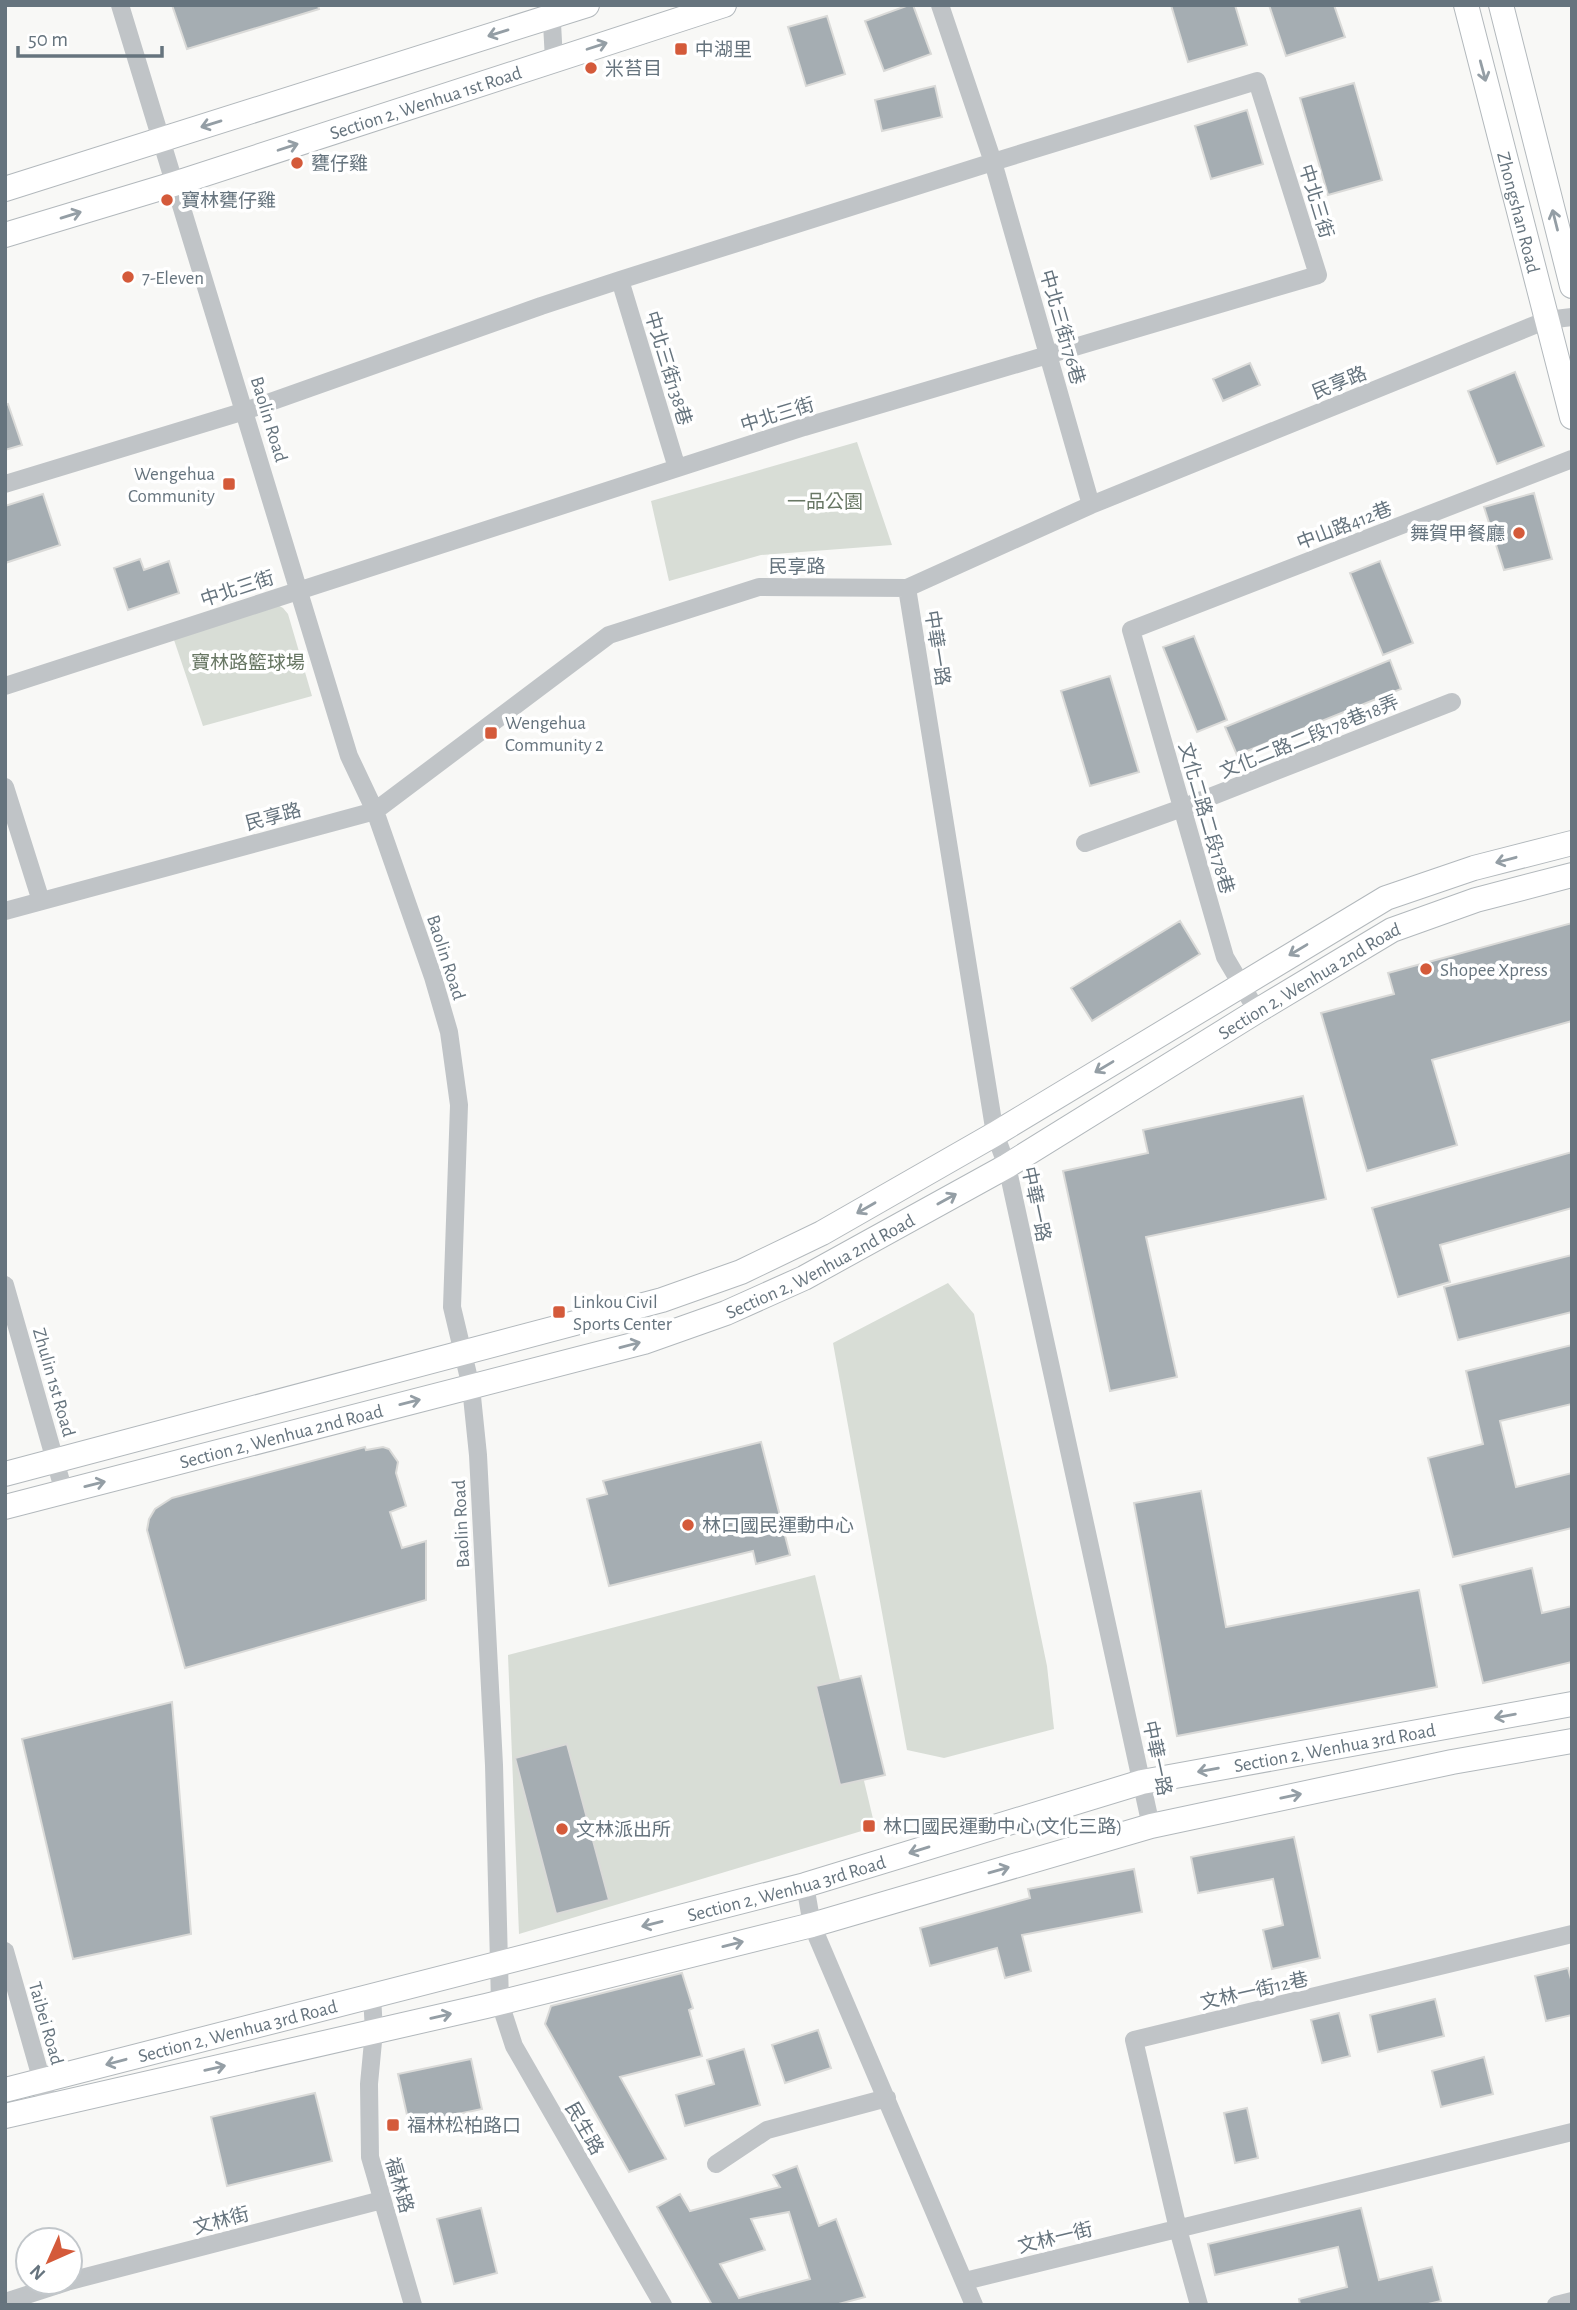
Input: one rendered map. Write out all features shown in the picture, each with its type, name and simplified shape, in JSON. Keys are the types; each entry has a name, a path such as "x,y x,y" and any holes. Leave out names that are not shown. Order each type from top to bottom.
{"street":[{"name":"Baolin Road","path":"120,5 349,756 375,811 433,977 449,1032 459,1105 452,1307 471,1387 478,1455 493,1752 500,1963"},
{"path":"5,189 552,11 587,5"},
{"name":"Section 2, Wenhua 1st Road","path":"5,235 174,184 724,5"},
{"name":"中北三街176巷","path":"940,5 993,162 1091,505"},
{"name":"Zhongshan Road","path":"1466,5 1560,318 1572,417"},
{"name":"Zhongshan Road","path":"1501,5 1572,286"},
{"path":"552,11 554,60"},
{"name":"中北三街","path":"5,484 245,411 620,280 1257,81 1318,275 804,427 5,686"},
{"name":"中北三街138巷","path":"620,280 677,468"},
{"name":"民享路","path":"5,911 375,811 608,635 759,587 907,588 1091,505 1560,318"},
{"name":"中山路412巷","path":"1131,630 1572,459"},
{"name":"中華一路","path":"907,588 995,1134 1007,1166 1151,1826"},
{"name":"文化二路二段178巷","path":"1131,630 1225,957 1257,1010"},
{"name":"文化二路二段178巷18弄","path":"1085,844 1452,702"},
{"path":"5,787 41,901"},
{"name":"Section 2, Wenhua 2nd Road","path":"5,1474 662,1300 741,1272 822,1233 995,1134 1385,898 1474,868 1572,843"},
{"name":"Section 2, Wenhua 2nd Road","path":"5,1507 644,1342 726,1313 804,1279 1007,1166 1257,1010 1392,930 1476,900 1572,875"},
{"name":"Zhulin 1st Road","path":"5,1285 64,1492"},
{"name":"Section 2, Wenhua 3rd Road","path":"5,2090 805,1885 1142,1782 1572,1704"},
{"name":"Section 2, Wenhua 3rd Road","path":"5,2116 500,2003 812,1925 1151,1826 1452,1762 1572,1741"},
{"path":"805,1885 812,1925 974,2305"},
{"name":"文林一街12巷","path":"1178,2229 1133,2040 1572,1934"},
{"name":"Taibei Road","path":"5,1951 49,2106"},
{"name":"民生路","path":"500,1963 500,2003 514,2046 663,2305"},
{"name":"福林路","path":"372,1996 374,2031 369,2084 370,2157 413,2305"},
{"path":"716,2164 767,2130 887,2098"},
{"name":"文林一街","path":"965,2281 1572,2132"},
{"name":"文林街","path":"84,2278 382,2200"},
{"path":"1178,2229 1199,2305"},
{"name":"文林街","path":"5,2302 37,2298"},
{"path":"1556,2305 1572,2301"}],"green space":[{"name":"一品公園","path":"857,442 892,545 761,555 669,581 651,501"},
{"name":"寶林路籃球場","path":"274,603 288,614 312,696 203,726 172,634"},
{"path":"948,1283 974,1314 1047,1666 1054,1729 944,1758 907,1750 833,1343"},
{"path":"815,1575 875,1827 519,1934 508,1655"}],"building":[{"path":"172,5 318,5 319,9 187,49"},
{"path":"913,5 931,54 884,71 865,21"},
{"path":"1171,5 1235,5 1247,45 1188,62"},
{"path":"1269,5 1334,5 1345,37 1286,56"},
{"path":"827,16 845,74 806,86 788,27"},
{"path":"1354,83 1382,180 1328,195 1300,98"},
{"path":"935,86 942,117 882,131 875,100"},
{"path":"1247,110 1263,164 1211,179 1195,126"},
{"path":"1250,363 1260,385 1223,401 1213,379"},
{"path":"1515,372 1544,446 1497,464 1468,391"},
{"path":"8,404 22,445 5,450 5,405"},
{"name":"舞賀甲餐廳","path":"1534,493 1552,559 1504,570 1484,507"},
{"path":"43,494 60,545 5,563 5,506"},
{"path":"140,559 144,570 169,561 179,593 128,610 114,568"},
{"path":"1380,561 1413,643 1383,655 1350,573"},
{"path":"1194,636 1227,720 1197,732 1163,647"},
{"path":"1390,660 1401,689 1237,755 1225,727"},
{"path":"1110,676 1139,772 1090,786 1061,691"},
{"path":"1180,921 1200,954 1092,1021 1071,988"},
{"path":"1572,923 1572,1021 1432,1060 1457,1145 1367,1171 1321,1013 1394,994 1388,973"},
{"path":"1303,1096 1326,1199 1146,1237 1177,1377 1110,1391 1063,1171 1148,1153 1143,1130"},
{"path":"1572,1152 1572,1208 1440,1245 1450,1282 1398,1297 1372,1208"},
{"path":"1572,1255 1572,1312 1458,1340 1444,1287"},
{"path":"1572,1345 1572,1404 1500,1421 1516,1487 1572,1473 1572,1528 1453,1557 1428,1458 1483,1444 1466,1371"},
{"name":"林口國民運動中心","path":"761,1442 790,1555 756,1564 753,1551 609,1586 587,1499 607,1494 603,1481"},
{"path":"365,1447 366,1450 383,1447 389,1449 398,1462 396,1473 406,1506 390,1512 402,1548 426,1541 426,1600 185,1668 147,1530 155,1509 172,1498"},
{"path":"1201,1491 1226,1627 1419,1590 1437,1687 1177,1736 1134,1503"},
{"path":"1532,1568 1542,1613 1572,1606 1572,1662 1483,1683 1460,1585"},
{"path":"861,1676 885,1775 840,1785 816,1686"},
{"path":"172,1702 191,1934 73,1959 22,1739"},
{"name":"文林派出所","path":"567,1744 609,1900 556,1914 515,1758"},
{"path":"1294,1837 1320,1958 1272,1969 1263,1930 1283,1925 1273,1879 1198,1893 1191,1857"},
{"path":"1134,1869 1142,1912 1022,1935 1031,1971 1005,1978 997,1948 930,1966 920,1928 1030,1898 1028,1889"},
{"path":"1568,1968 1572,1983 1572,2015 1546,2021 1535,1976"},
{"path":"682,1973 693,2008 689,2010 702,2056 620,2077 666,2159 629,2172 545,2024 551,2006"},
{"path":"1435,1999 1444,2036 1378,2052 1370,2015"},
{"path":"1339,2013 1350,2056 1322,2063 1311,2020"},
{"path":"818,2030 831,2068 785,2083 772,2045"},
{"path":"744,2049 760,2105 685,2126 676,2095 714,2084 707,2060"},
{"path":"1484,2057 1493,2094 1441,2107 1432,2071"},
{"path":"471,2059 482,2109 409,2124 398,2074"},
{"path":"315,2093 332,2161 227,2186 211,2117"},
{"path":"1247,2108 1258,2158 1235,2163 1224,2113"},
{"path":"797,2166 819,2226 836,2219 865,2297 835,2305 712,2305 657,2207 680,2194 690,2211 780,2187 773,2175","holes":["789,2212 810,2279 739,2298 720,2264 765,2250 751,2219"]},
{"path":"481,2208 497,2273 454,2284 437,2219"},
{"path":"1361,2208 1379,2280 1432,2267 1441,2301 1424,2305 1300,2305 1299,2299 1347,2287 1338,2247 1215,2275 1208,2244"}],"place":[{"name":"中湖里","path":"681,49"},
{"name":"米苔目","path":"591,68"},
{"name":"甕仔雞","path":"297,163"},
{"name":"寶林甕仔雞","path":"167,200"},
{"name":"7-Eleven","path":"128,277"},
{"name":"Wengehua Community","path":"229,484"},
{"name":"舞賀甲餐廳","path":"1519,533"},
{"name":"Wengehua Community 2","path":"491,733"},
{"name":"Shopee Xpress","path":"1426,969"},
{"name":"Linkou Civil Sports Center","path":"559,1312"},
{"name":"林口國民運動中心","path":"688,1525"},
{"name":"林口國民運動中心(文化三路)","path":"869,1826"},
{"name":"文林派出所","path":"562,1829"},
{"name":"福林松柏路口","path":"393,2125"}]}
